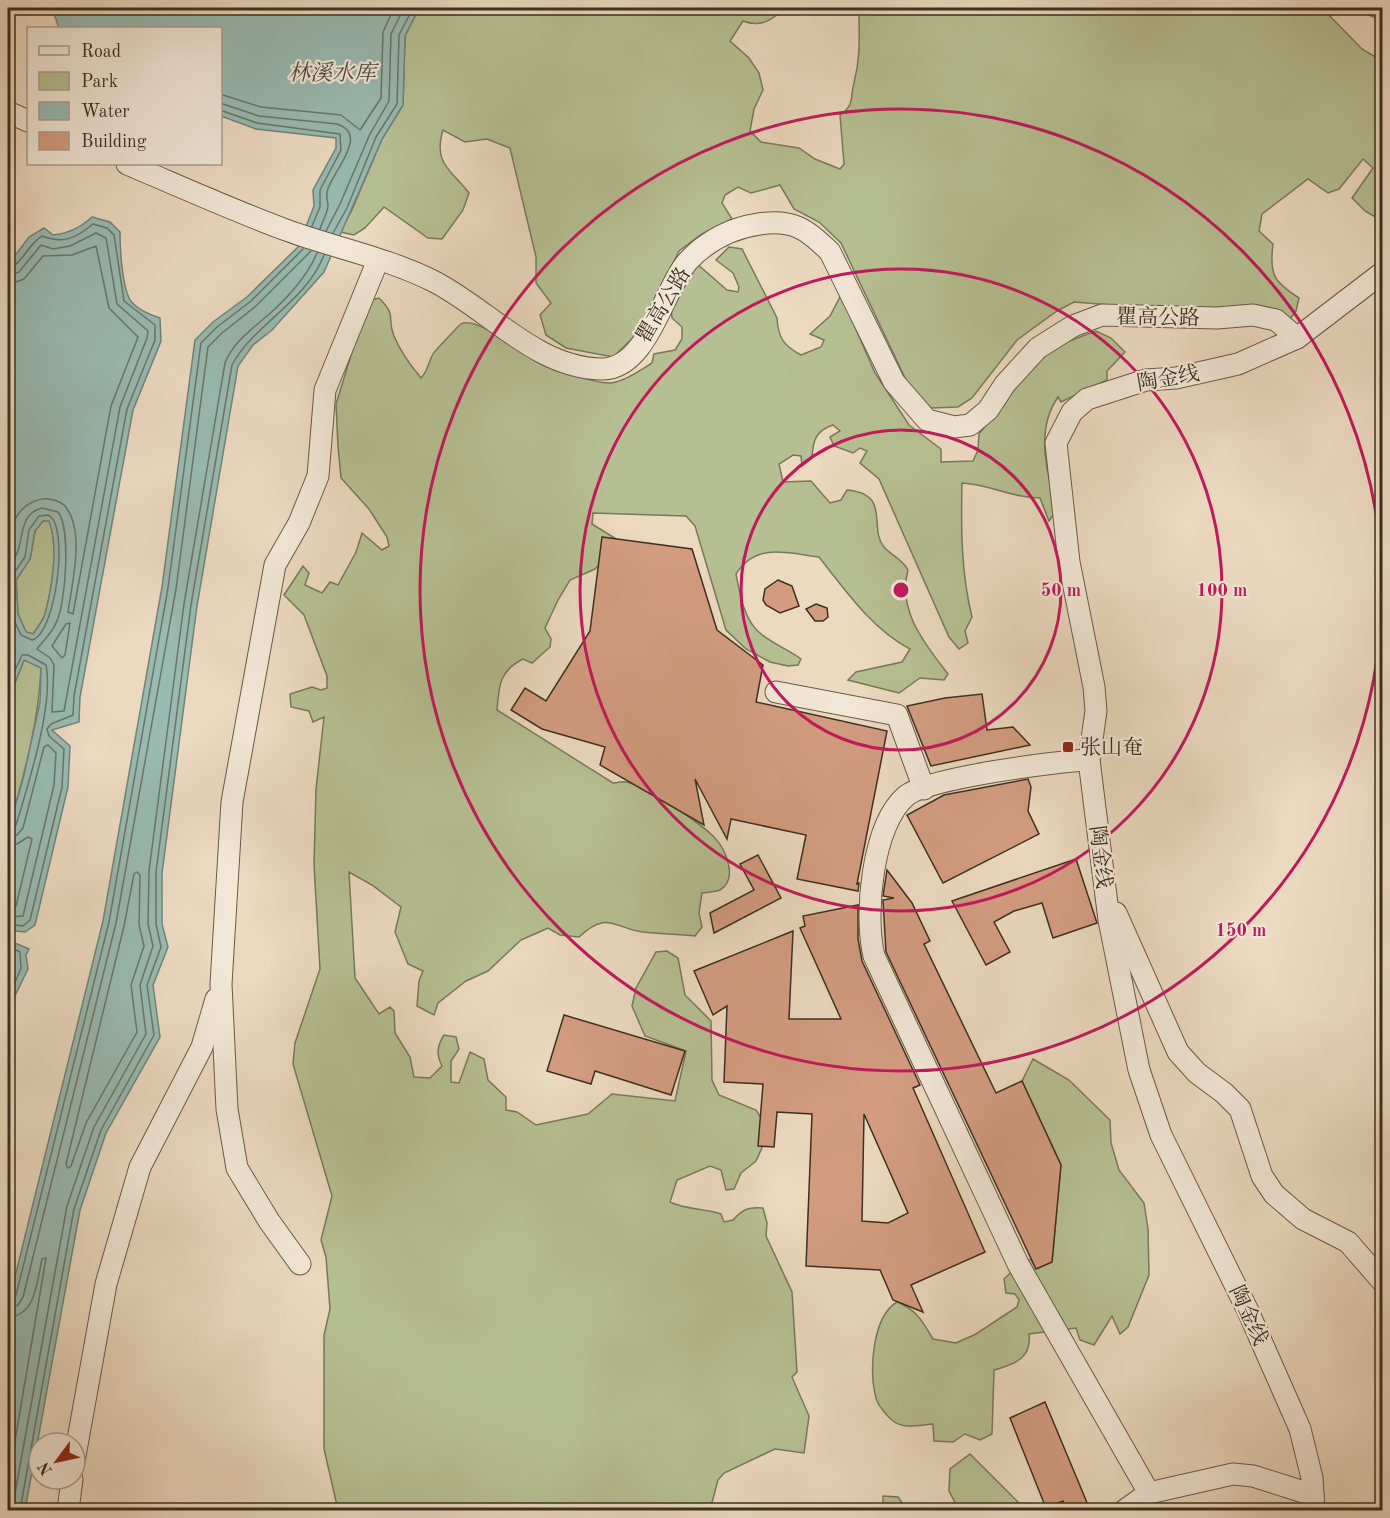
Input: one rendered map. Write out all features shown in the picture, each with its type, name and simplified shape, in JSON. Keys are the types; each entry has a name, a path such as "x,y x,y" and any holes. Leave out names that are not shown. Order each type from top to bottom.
{"street":[{"path":"8,112 27,121"},
{"name":"瞿高公路","path":"129,165 286,231 356,252 435,282 544,353 566,363 600,369 612,368 626,361 647,337 687,262 712,241 738,227 778,221 797,226 814,236 830,252 894,382 927,420 954,427 970,425 988,410 1005,384 1038,348 1073,326 1102,315 1194,318 1253,315 1276,320 1297,338"},
{"path":"300,1264 269,1221 237,1168 228,1109 221,984 232,802 275,565 299,523 318,476 325,390 378,260"},
{"name":"陶金线","path":"1313,1503 1312,1478 1300,1429 1248,1311 1161,1135 1139,1070 1108,920 1089,760 1096,703 1069,562 1056,443 1064,423 1087,399 1115,388 1238,364 1297,338 1383,273"},
{"path":"776,692 897,715 924,789"},
{"path":"1089,760 981,773 907,795 889,819 870,886 869,927 874,956 1018,1264 1149,1493"},
{"path":"1106,891 1178,1052 1197,1073 1224,1092 1240,1109 1262,1176 1274,1194 1303,1218 1348,1242 1383,1281"},
{"path":"80,1431 106,1284 140,1167 202,1047 221,984"},
{"path":"1125,1510 1149,1493 1233,1474 1253,1476 1313,1503"},
{"path":"68,1510 70,1491"}],"green space":[{"path":"419,8 780,8 782,11 764,22 754,24 743,21 730,41 749,58 759,73 763,90 754,109 750,131 761,142 799,148 815,159 840,169 844,164 840,115 850,104 858,63 859,8 1322,8 1362,49 1382,61 1382,221 1365,211 1352,198 1373,168 1363,159 1339,189 1328,193 1308,179 1262,214 1259,231 1273,244 1272,263 1275,277 1299,298 1296,311 1290,319 1074,302 1057,311 1017,340 972,398 958,407 931,408 907,382 841,243 819,222 794,209 780,185 751,193 738,187 725,195 722,203 732,219 702,234 679,251 640,331 613,357 566,348 546,335 540,315 551,303 536,283 536,257 510,148 487,139 465,142 443,130 440,141 442,158 445,165 469,193 463,210 442,239 428,238 384,207 365,228 354,235 340,232 352,210 382,139 403,105 405,36"},
{"path":"1348,8 1382,8 1382,20"},
{"path":"729,247 742,249 777,318 783,341 801,355 821,347 824,340 810,334 830,316 841,295 875,373 909,425 941,449 941,462 973,461 978,450 979,434 1038,359 1061,344 1096,331 1111,338 1125,352 1107,371 1107,380 1061,402 1058,397 1046,424 1045,453 1056,511 1049,521 1040,498 1019,496 962,483 964,567 972,617 965,631 968,643 959,649 949,637 879,479 860,463 867,451 860,448 853,453 834,446 830,437 840,431 833,425 822,430 816,437 812,458 802,466 801,456 793,455 779,464 783,482 811,481 830,503 841,500 847,490 870,498 874,505 878,531 884,547 908,570 906,599 915,626 930,651 948,674 944,680 920,678 899,693 848,680 856,672 902,662 910,649 896,641 871,620 819,557 784,552 763,554 753,557 736,574 750,622 766,638 801,659 798,665 788,666 770,662 746,649 726,630 695,526 686,516 593,513 592,524 621,542 595,569 570,580 545,628 551,639 550,647 532,663 523,659 509,669 500,686 497,710 613,783 625,782 636,785 697,823 714,837 726,856 729,879 726,885 720,890 702,893 699,913 702,927 695,936 643,932 604,922 597,924 579,937 560,935 548,928 521,940 488,971 466,981 438,1003 434,1015 417,1006 419,981 423,971 408,964 395,932 401,907 372,885 349,872 355,978 379,1014 390,1007 394,1011 395,1033 410,1057 414,1077 430,1078 442,1066 438,1050 444,1035 456,1037 459,1049 451,1061 451,1082 459,1083 470,1052 484,1059 488,1080 506,1097 506,1110 517,1112 536,1125 588,1114 612,1094 675,1101 686,1051 645,1036 632,1006 636,988 656,952 667,951 678,958 685,995 711,1021 712,1080 719,1095 756,1110 765,1124 766,1139 756,1161 741,1173 734,1189 726,1190 721,1170 710,1166 677,1180 670,1202 721,1214 724,1222 733,1220 746,1210 763,1208 767,1223 766,1236 792,1292 797,1372 792,1377 809,1416 804,1453 775,1449 724,1473 718,1480 710,1510 338,1510 324,1449 324,1335 330,1309 326,1257 321,1240 332,1196 293,1064 295,1043 320,969 314,864 316,789 324,717 313,722 309,711 291,707 290,694 312,687 321,690 327,688 327,676 304,615 284,595 303,566 309,573 305,585 322,593 330,582 338,585 356,552 362,533 382,550 389,546 387,537 369,509 341,478 336,404 360,326 372,300 379,298 390,313 392,330 399,347 421,378 434,352 461,324 468,323 492,332 553,369 599,382 616,382 652,363 654,354 675,350 682,339 682,327 672,318 671,309 697,264 727,290 738,292 739,287 733,273 716,260"},
{"path":"43,521 49,521 52,531 53,568 45,614 33,634 26,632 18,614 16,580 30,559 35,531"},
{"path":"24,660 41,667 40,688 29,751 8,832 9,698"},
{"path":"1033,1059 1069,1080 1110,1120 1111,1143 1119,1170 1144,1203 1148,1229 1149,1275 1128,1327 1120,1334 1112,1316 1094,1345 1080,1340 1076,1328 1029,1334 1028,1349 1025,1354 1015,1362 994,1370 992,1434 980,1440 965,1434 953,1442 934,1441 933,1424 901,1425 882,1410 874,1387 874,1346 882,1320 897,1302 914,1312 933,1339 956,1343 976,1334 1017,1307 1019,1300 1015,1294 1006,1293 1004,1279 1020,1264 1031,1259 1036,1269 1052,1262 1061,1165 1022,1081"},
{"path":"970,1454 1026,1510 959,1510 949,1491 950,1469"},
{"path":"883,1496 898,1497 907,1510 875,1510 883,1504"}],"water":[{"name":"林溪水库","path":"52,8 419,8 405,36 403,105 382,139 324,272 272,330 253,345 238,366 197,606 162,873 162,924 168,947 153,985 160,1037 106,1133 80,1210 39,1431 27,1431 28,1491 25,1510 8,1510 8,1305 103,921 162,587 195,340 213,322 247,297 298,247 314,206 313,190 336,148 336,138 256,129 222,116 222,27 59,27"},
{"path":"92,217 110,222 120,232 123,275 129,298 138,308 160,318 161,341 133,410 80,697 79,722 52,730 70,746 68,787 35,925 25,932 8,930 8,832 24,775 40,702 41,668 24,660 9,698 8,722 8,265 29,237 44,228 53,235 64,233 79,227","holes":["43,521 49,521 54,542 52,580 45,614 33,634 26,632 18,614 16,580 30,559 35,531"]},
{"path":"8,930 10,941 29,949 26,955 28,969 13,1000 8,1023"}],"building":[{"path":"602,537 692,549 717,630 763,665 756,702 887,731 857,884 859,883 858,891 797,879 806,835 731,819 727,839 695,779 704,825 600,765 605,747 542,729 511,710 525,688 546,701 590,631"},
{"path":"778,580 792,586 799,606 780,613 766,605 763,600 765,589"},
{"path":"816,604 827,608 828,617 823,621 815,621 806,609"},
{"path":"982,694 987,730 1013,727 1030,745 931,766 907,706 945,698"},
{"path":"1028,779 1031,787 1028,811 1039,834 943,883 907,815 944,795"},
{"path":"758,855 781,898 714,933 710,913 754,890 740,864"},
{"path":"1076,859 1097,923 1053,938 1042,903 1014,911 994,922 1010,952 986,965 952,901"},
{"path":"887,870 912,903 930,941 924,944 996,1093 1022,1081 1061,1165 1052,1262 1036,1269 886,952 883,900 894,898 883,896"},
{"path":"858,905 858,939 862,961 920,1085 913,1088 985,1252 911,1285 923,1312 893,1300 880,1270 806,1266 812,1114 777,1112 774,1147 758,1146 763,1084 724,1082 727,1006 713,1015 694,971 793,931 789,1019 841,1019 800,928 805,926 803,916","holes":["864,1114 908,1213 888,1223 862,1221"]},
{"path":"564,1015 685,1051 671,1095 595,1071 591,1084 547,1071"},
{"path":"1045,1402 1088,1505 1067,1510 1063,1501 1046,1508 1010,1418"}],"place":[{"name":"张山奄","path":"1068,747"}]}
